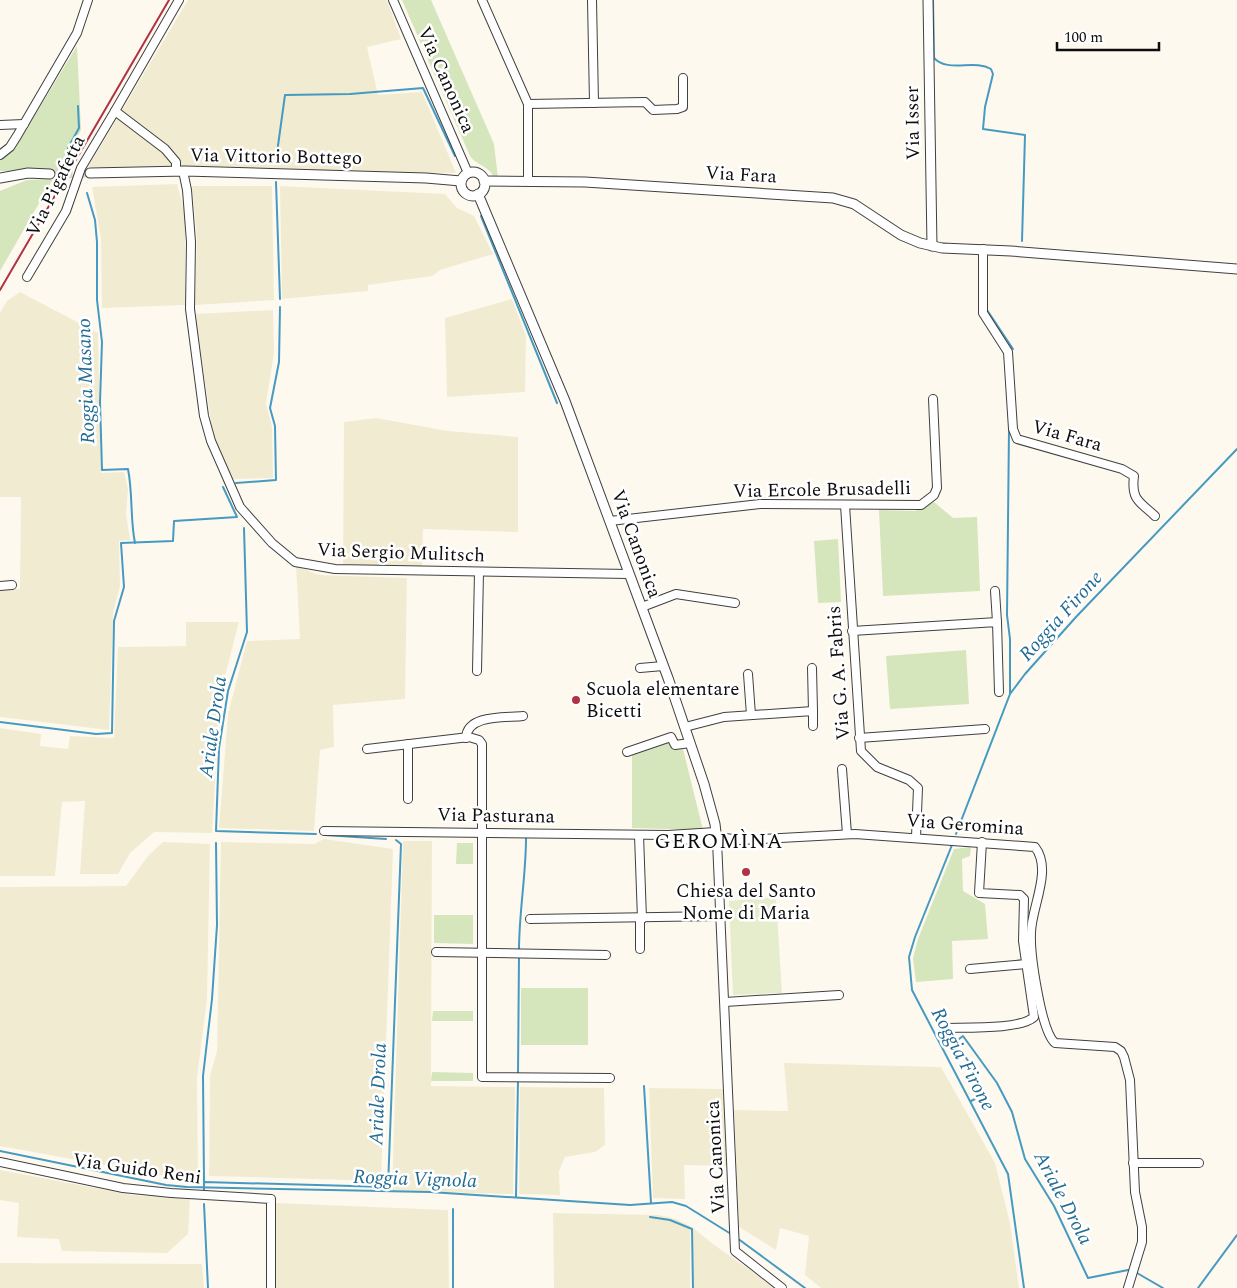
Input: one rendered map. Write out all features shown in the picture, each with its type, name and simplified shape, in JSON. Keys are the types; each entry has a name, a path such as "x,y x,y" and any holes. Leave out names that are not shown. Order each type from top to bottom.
{"street":[{"path":"0,155 12,144 77,33 88,0"},
{"name":"Via Pigafetta","path":"27,277 66,210 81,168 179,0"},
{"name":"Via Canonica","path":"393,0 468,173"},
{"path":"482,0 528,104 528,181"},
{"path":"592,0 594,103"},
{"name":"Via Isser","path":"928,0 932,246"},
{"path":"528,104 645,102 653,110 681,109 683,78"},
{"path":"115,111 165,149 176,162 179,171"},
{"path":"0,125 24,124"},
{"path":"0,148 12,144"},
{"name":"Via Vittorio Bottego","path":"90,173 179,171 416,177 462,181"},
{"name":"Via Sergio Mulitsch","path":"179,171 187,190 191,234 190,309 204,416 211,441 240,507 272,543 295,562 335,569 629,574"},
{"path":"476,172 484,181 483,190 478,194 470,195 464,191 462,181 468,173 476,172"},
{"path":"2,177 28,173 50,174"},
{"name":"Via Fara","path":"484,181 585,182 833,198 854,204 901,235 932,246 1237,269"},
{"name":"Via Canonica","path":"478,194 565,401 642,607 704,784 717,839 735,1250 782,1288"},
{"name":"Via Fara","path":"983,249 983,313 1008,352 1013,428 1018,439 1122,469 1134,476 1132,491 1134,497 1155,516"},
{"name":"Via Ercole Brusadelli","path":"610,521 760,504 921,505 934,495 937,481 933,398"},
{"name":"Via G. A. Fabris","path":"845,505 861,751 877,768 908,780 918,788 916,837"},
{"path":"477,671 478,572"},
{"path":"0,586 12,586"},
{"path":"995,591 999,692"},
{"path":"642,607 676,594 735,603"},
{"path":"852,631 997,622"},
{"path":"640,668 663,666"},
{"path":"812,668 813,726"},
{"path":"748,674 751,715"},
{"path":"685,727 724,717 813,711"},
{"path":"466,738 468,729 475,722 523,716"},
{"path":"860,738 985,729"},
{"path":"627,752 671,737 675,745 690,743"},
{"path":"367,749 466,738 479,740 483,748 482,1076 610,1078"},
{"path":"408,744 408,799"},
{"path":"842,768 847,834"},
{"name":"Via Pasturana","path":"324,831 668,835 717,839"},
{"name":"Via Geromina","path":"717,839 741,840 847,834 1032,846 1040,855 1040,887 1031,934 1046,1030 1055,1044 1106,1045 1121,1051 1130,1080 1133,1163 1142,1242 1128,1288"},
{"path":"639,835 640,948"},
{"path":"943,1028 1014,1024 1032,1020 1034,1014 1022,931 1024,899 1020,895 979,893 982,842"},
{"path":"530,919 641,919 721,916"},
{"path":"436,952 606,954"},
{"path":"970,969 1026,964"},
{"path":"725,1002 839,995"},
{"name":"Via Guido Reni","path":"0,1162 123,1188 171,1194 271,1199 271,1288"},
{"path":"1133,1163 1199,1163"}],"shaded area":[{"path":"188,0 387,0 401,39 367,47 378,95 422,92 456,173 88,167"},
{"path":"177,184 185,213 185,305 102,308 101,239 92,187"},
{"path":"192,186 272,186 274,300 195,305 197,239"},
{"path":"280,186 445,194 457,208 474,216 493,254 440,270 432,276 368,285 368,291 282,299"},
{"path":"20,292 98,333 101,473 124,472 128,489 126,514 130,540 119,541 120,586 113,613 109,730 0,717 0,591 20,589 21,497 0,497 0,313 7,301"},
{"path":"512,299 526,336 525,392 447,397 445,318"},
{"path":"273,310 274,353 266,403 272,427 273,478 232,479 213,435 195,314"},
{"path":"376,418 448,431 518,437 518,532 423,529 422,567 343,567 344,422"},
{"path":"296,566 319,575 407,578 405,699 333,705 334,747 320,750 314,831 219,828 228,714 247,641 300,639"},
{"path":"186,622 239,622 220,695 212,833 154,832 130,853 118,874 80,874 85,801 62,802 55,876 0,876 0,728 41,734 40,746 68,749 70,736 114,738 118,647 186,646"},
{"path":"324,839 393,849 381,1181 209,1176 210,1076 217,1051 221,842 314,844"},
{"path":"403,841 432,841 431,1086 515,1087 513,1194 392,1191"},
{"path":"163,842 210,844 207,999 197,1078 198,1182 0,1146 0,887 126,886 148,856"},
{"path":"784,1063 941,1067 995,1163 1010,1223 1019,1288 821,1288 805,1275 809,1236 780,1228 776,1250 739,1227 734,1110 788,1111"},
{"path":"520,1087 604,1088 605,1145 595,1152 565,1157 559,1171 560,1195 519,1194"},
{"path":"649,1088 725,1089 728,1166 684,1165 685,1199 653,1198"},
{"path":"0,1170 132,1195 190,1198 188,1234 167,1253 62,1251 59,1239 17,1237 19,1203 0,1200"},
{"path":"276,1203 448,1210 449,1288 276,1288"},
{"path":"553,1213 658,1215 676,1219 690,1226 690,1288 554,1288"},
{"path":"692,1227 713,1244 775,1288 692,1288"},
{"path":"0,1263 202,1264 204,1288 0,1288"}],"green space":[{"path":"402,0 431,0 494,144 498,178 494,178 489,170 470,156"},
{"path":"77,46 81,130 58,171 0,171 0,157 21,138"},
{"path":"53,179 0,271 0,191 27,180"},
{"path":"934,502 953,518 977,517 980,591 883,596 879,510 915,511"},
{"path":"838,539 841,602 818,603 814,541"},
{"path":"966,650 969,704 890,709 886,656"},
{"path":"669,741 674,748 683,749 703,830 632,828 632,753"},
{"path":"457,843 473,843 473,864 456,864"},
{"path":"971,847 970,856 962,859 963,891 985,904 988,939 952,941 953,979 916,982 913,958 918,939 954,849"},
{"path":"776,897 782,993 733,995 729,901"},
{"path":"434,915 473,915 473,944 434,943"},
{"path":"521,988 588,988 588,1045 521,1045"},
{"path":"433,1011 473,1011 473,1021 432,1021"},
{"path":"432,1072 473,1073 473,1081 431,1081"}],"waterway":[{"path":"933,0 934,58 946,65 977,65 991,69 993,74 985,107 983,129 1025,135 1022,241"},
{"name":"Roggia Masano","path":"276,160 285,95 350,94 423,88 455,156"},
{"name":"Roggia Masano","path":"68,148 79,128 78,106"},
{"name":"Roggia Masano","path":"276,182 280,299"},
{"name":"Roggia Masano","path":"87,193 95,220 97,242 97,300 102,342 100,402 102,470 128,469 135,543"},
{"path":"481,216 557,403"},
{"path":"987,257 987,310 1013,349"},
{"name":"Roggia Masano","path":"236,483 276,480 275,426 270,408 279,362 280,307"},
{"path":"1009,429 1007,615 1010,639 1010,694"},
{"name":"Roggia Firone","path":"956,834 1010,694 1025,674 1076,617 1237,449"},
{"name":"Roggia Masano","path":"0,722 96,734 112,733 114,621 124,587 121,543 173,541 174,521 237,517 223,487"},
{"name":"Ariale Drola","path":"244,528 247,632 228,691 219,748 216,831 316,834"},
{"name":"Ariale Drola","path":"325,835 386,839"},
{"path":"519,950 526,838"},
{"name":"Ariale Drola","path":"204,1192 204,1182 388,1187 401,844 396,840"},
{"path":"204,1182 203,1076 212,999 217,925 216,843"},
{"name":"Roggia Firone","path":"952,845 915,937 909,957 912,990 1008,1174 1024,1288"},
{"path":"518,1075 519,955"},
{"name":"Ariale Drola","path":"971,1101 977,1098 977,1083 969,1062 955,1042 963,1036 997,1083 1012,1112 1025,1159 1054,1206 1088,1278 1128,1270"},
{"path":"516,1197 518,1080"},
{"path":"644,1086 651,1203"},
{"name":"Roggia Vignola","path":"0,1151 166,1185 187,1187 430,1192 630,1205 672,1202 686,1206 731,1234"},
{"name":"Ariale Drola","path":"204,1204 208,1288"},
{"path":"453,1209 453,1288"},
{"path":"650,1217 670,1220 692,1229 693,1288"},
{"path":"1198,1288 1237,1235"},
{"name":"Roggia Vignola","path":"737,1238 805,1288"},
{"name":"Ariale Drola","path":"1137,1273 1163,1288"}],"tunnel":[{"path":"50,174 90,173"}],"railway":[{"path":"0,290 169,0"}],"place":[{"name":"Scuola elementare Bicetti","path":"576,700"},
{"name":"Chiesa del Santo Nome di Maria","path":"746,872"}],"district":[{"name":"GEROMÌNA","path":"719,842"}]}
